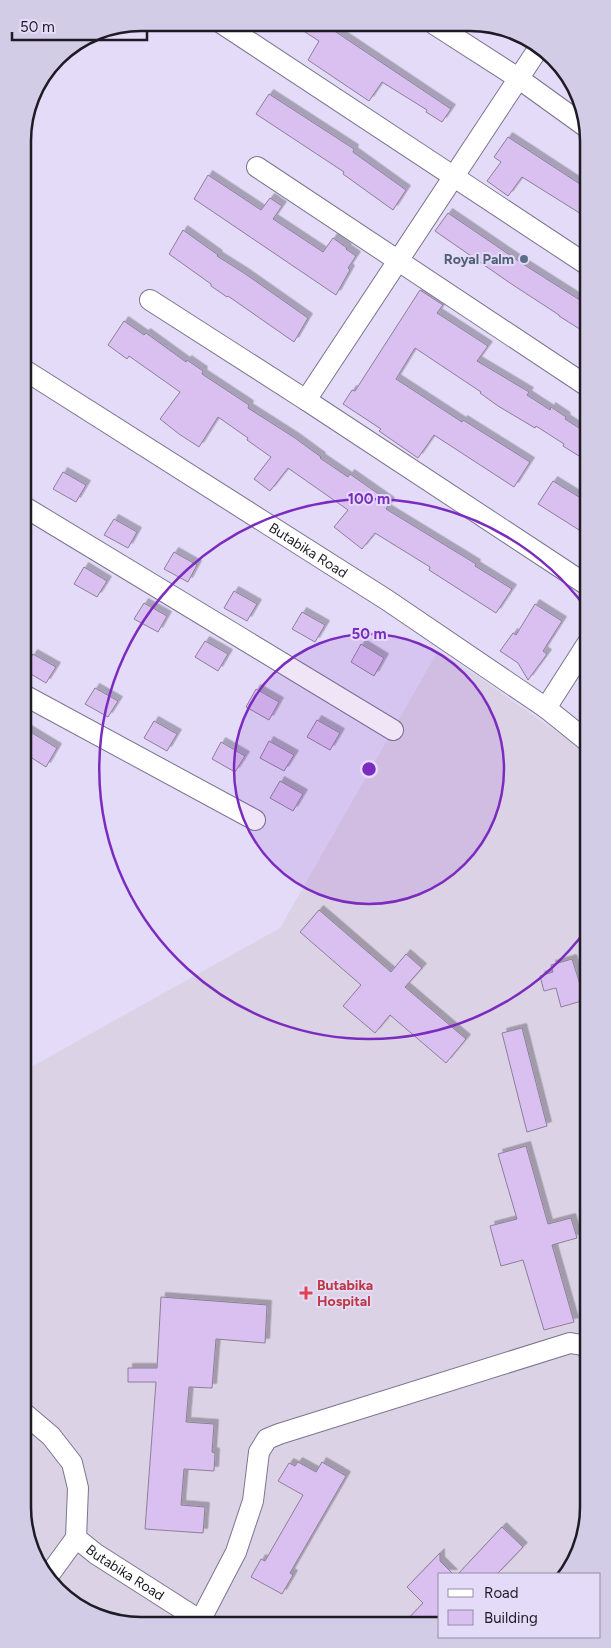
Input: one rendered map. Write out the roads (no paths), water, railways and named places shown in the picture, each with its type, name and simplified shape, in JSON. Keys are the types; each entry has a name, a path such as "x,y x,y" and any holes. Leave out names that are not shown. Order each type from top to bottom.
{"street":[{"path":"233,31 580,260"},
{"path":"445,31 518,78 578,121"},
{"path":"306,400 535,53"},
{"path":"257,167 580,381"},
{"path":"150,300 306,400 580,581"},
{"name":"Butabika Road","path":"31,374 387,600 546,708 580,735"},
{"path":"31,511 392,730"},
{"path":"546,708 580,655"},
{"path":"31,699 255,820"},
{"path":"204,1617 236,1552 253,1501 259,1452 267,1440 279,1434 570,1343 580,1345"},
{"name":"Butabika Road","path":"31,1419 51,1436 72,1463 78,1488 76,1538 52,1571"},
{"name":"Butabika Road","path":"76,1538 96,1554 193,1617"}],"place":[{"name":"Royal Palm","path":"524,259"},
{"name":"Butabika Hospital","path":"306,1293"}]}
